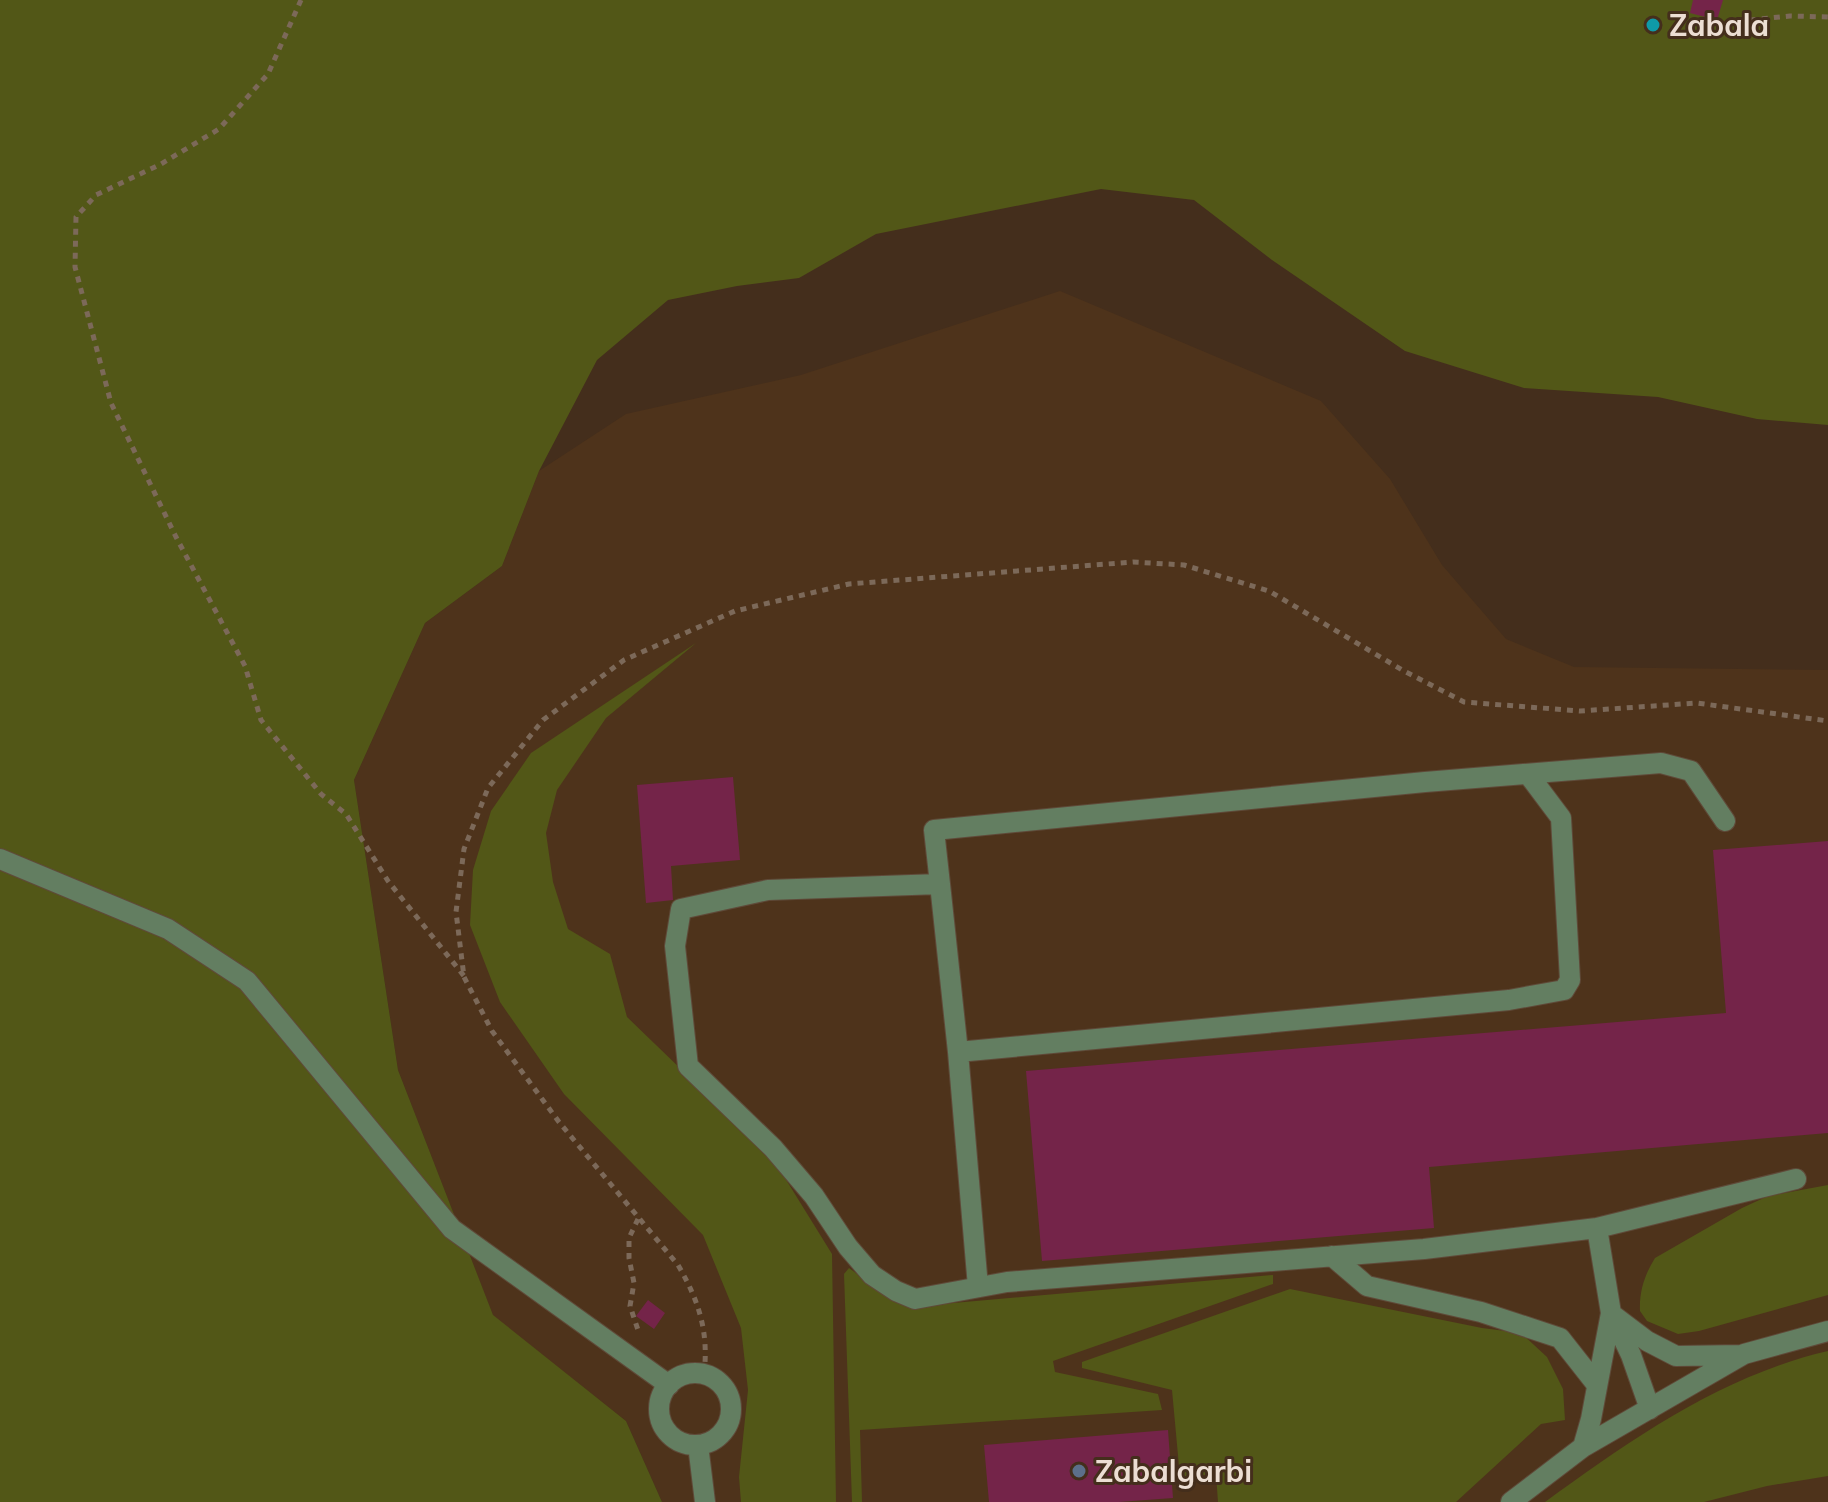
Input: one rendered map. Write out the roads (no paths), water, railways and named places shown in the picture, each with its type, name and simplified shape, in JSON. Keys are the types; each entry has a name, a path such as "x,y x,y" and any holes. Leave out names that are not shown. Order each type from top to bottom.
{"street":[{"path":"978,1287 958,1052 934,830 1661,763 1691,771 1725,821"},
{"path":"958,1052 1509,1000 1564,990 1570,980 1561,818 1528,774"},
{"path":"0,859 168,929 247,981 452,1229 669,1385"},
{"path":"940,884 768,890 681,909 675,946 688,1066 773,1148 814,1196 848,1247 872,1275 915,1299 1007,1282 1424,1249 1597,1228 1796,1179"},
{"path":"1597,1228 1611,1313 1631,1355 1650,1409"},
{"path":"1332,1256 1367,1286 1481,1312 1560,1338 1597,1385"},
{"path":"1611,1313 1647,1341 1676,1356 1744,1354 1828,1331"},
{"path":"1583,1447 1611,1313"},
{"path":"1511,1502 1583,1447 1744,1354"},
{"path":"684,1374 704,1374 723,1385 732,1406 726,1428 709,1442 698,1445 675,1439 661,1419 662,1395 669,1385 684,1374"},
{"path":"698,1445 705,1502"}],"place":[{"name":"Zabala","path":"1653,25"},
{"name":"Zabalgarbi","path":"1079,1471"}]}
